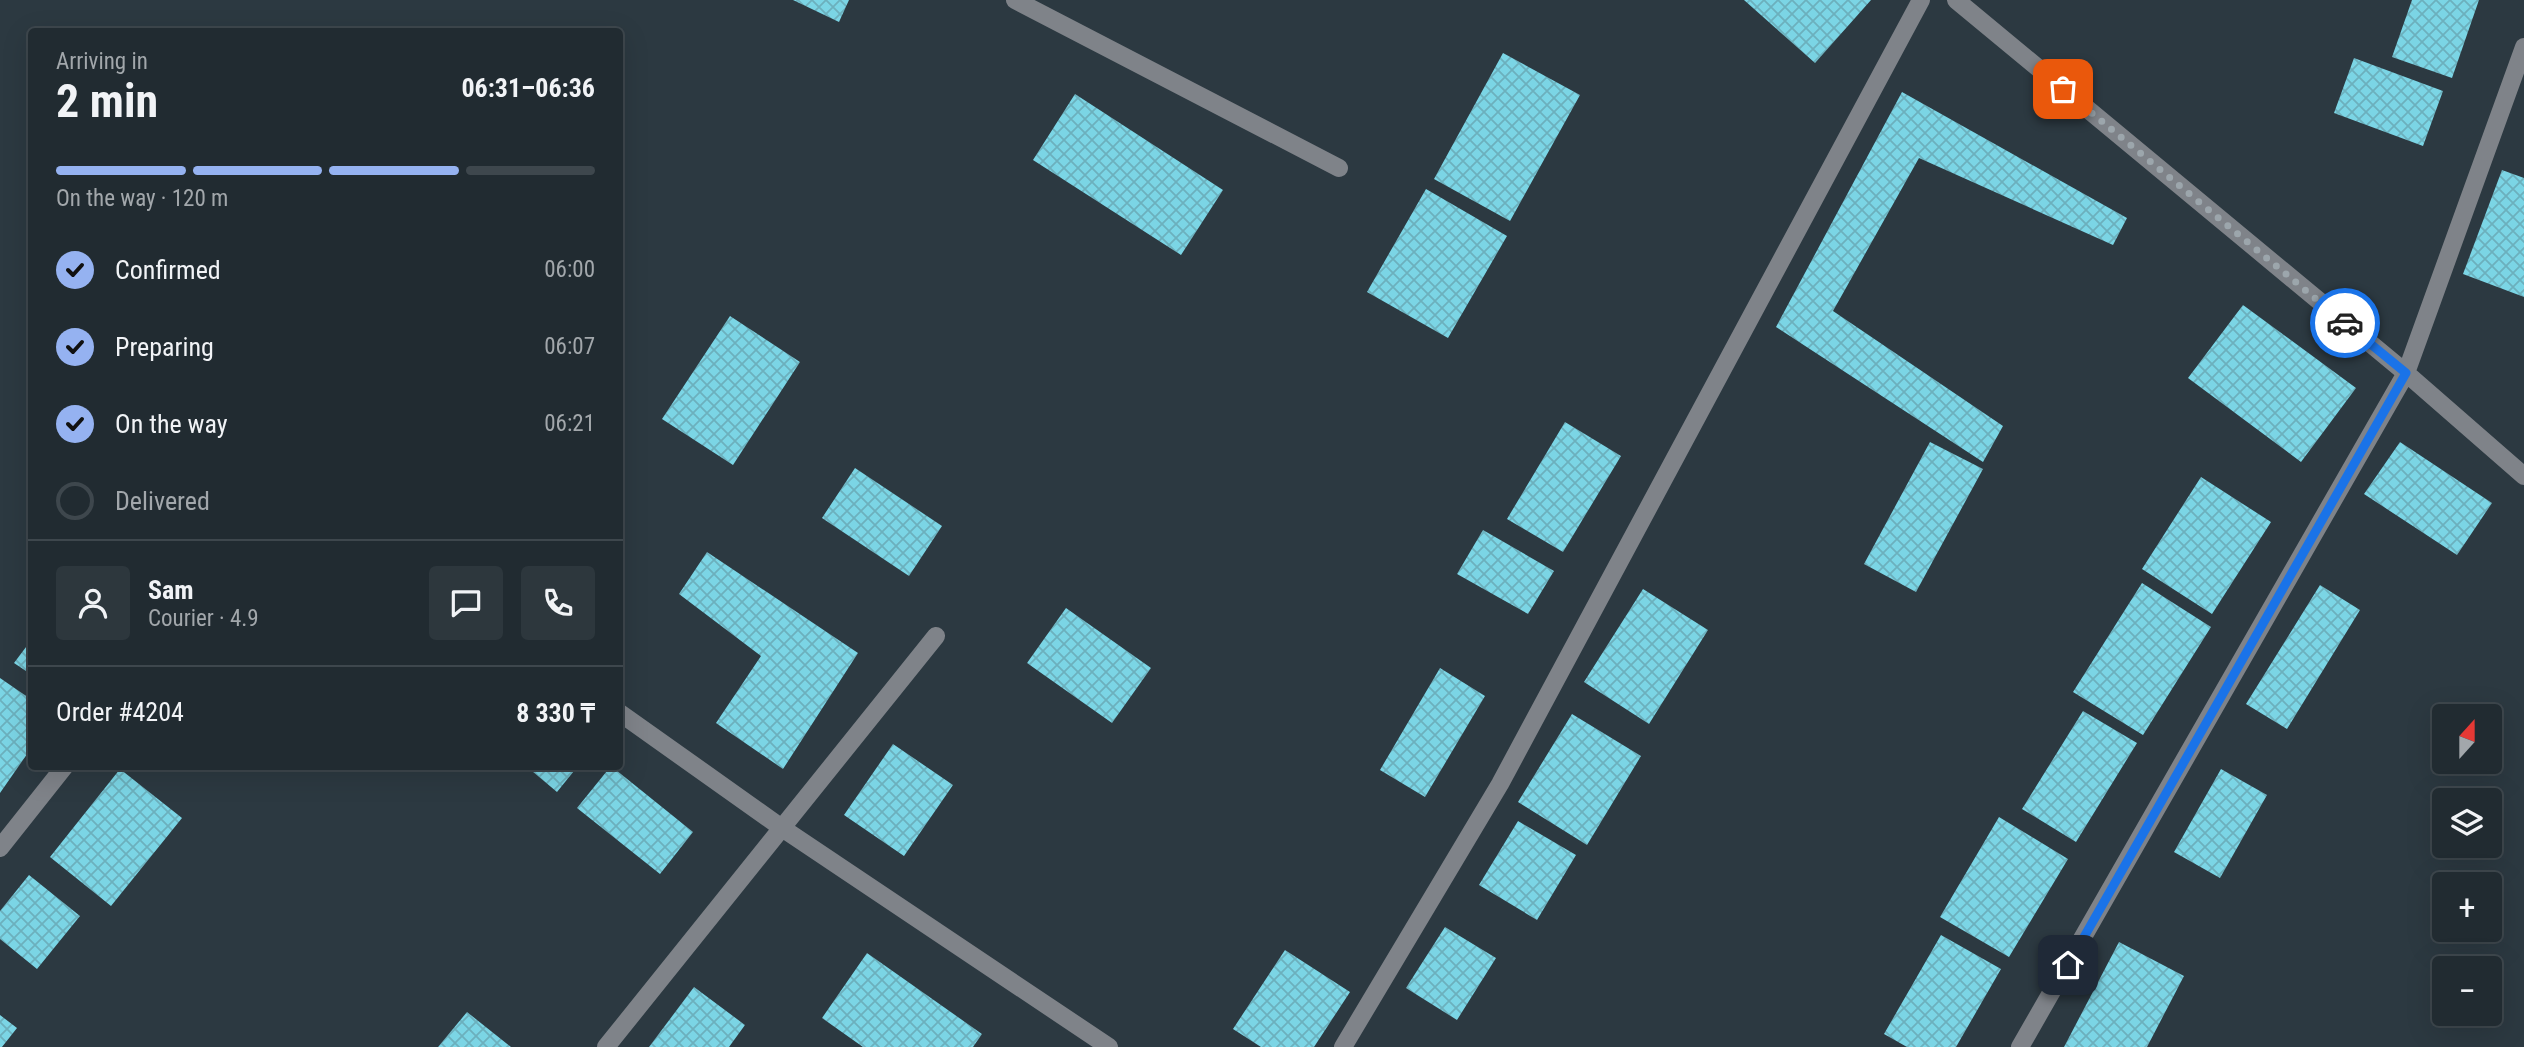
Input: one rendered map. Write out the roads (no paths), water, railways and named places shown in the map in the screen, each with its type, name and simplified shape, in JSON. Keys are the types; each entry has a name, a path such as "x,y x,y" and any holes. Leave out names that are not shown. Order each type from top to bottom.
{"street":[{"path":"1015,0 1339,168"},
{"path":"1343,1047 1500,784 1921,0"},
{"path":"1956,0 2406,373 2524,476"},
{"path":"2021,1047 2406,373 2524,47"},
{"path":"606,1047 936,636"},
{"path":"623,715 782,828 1109,1047"},
{"path":"0,848 62,770"}]}
